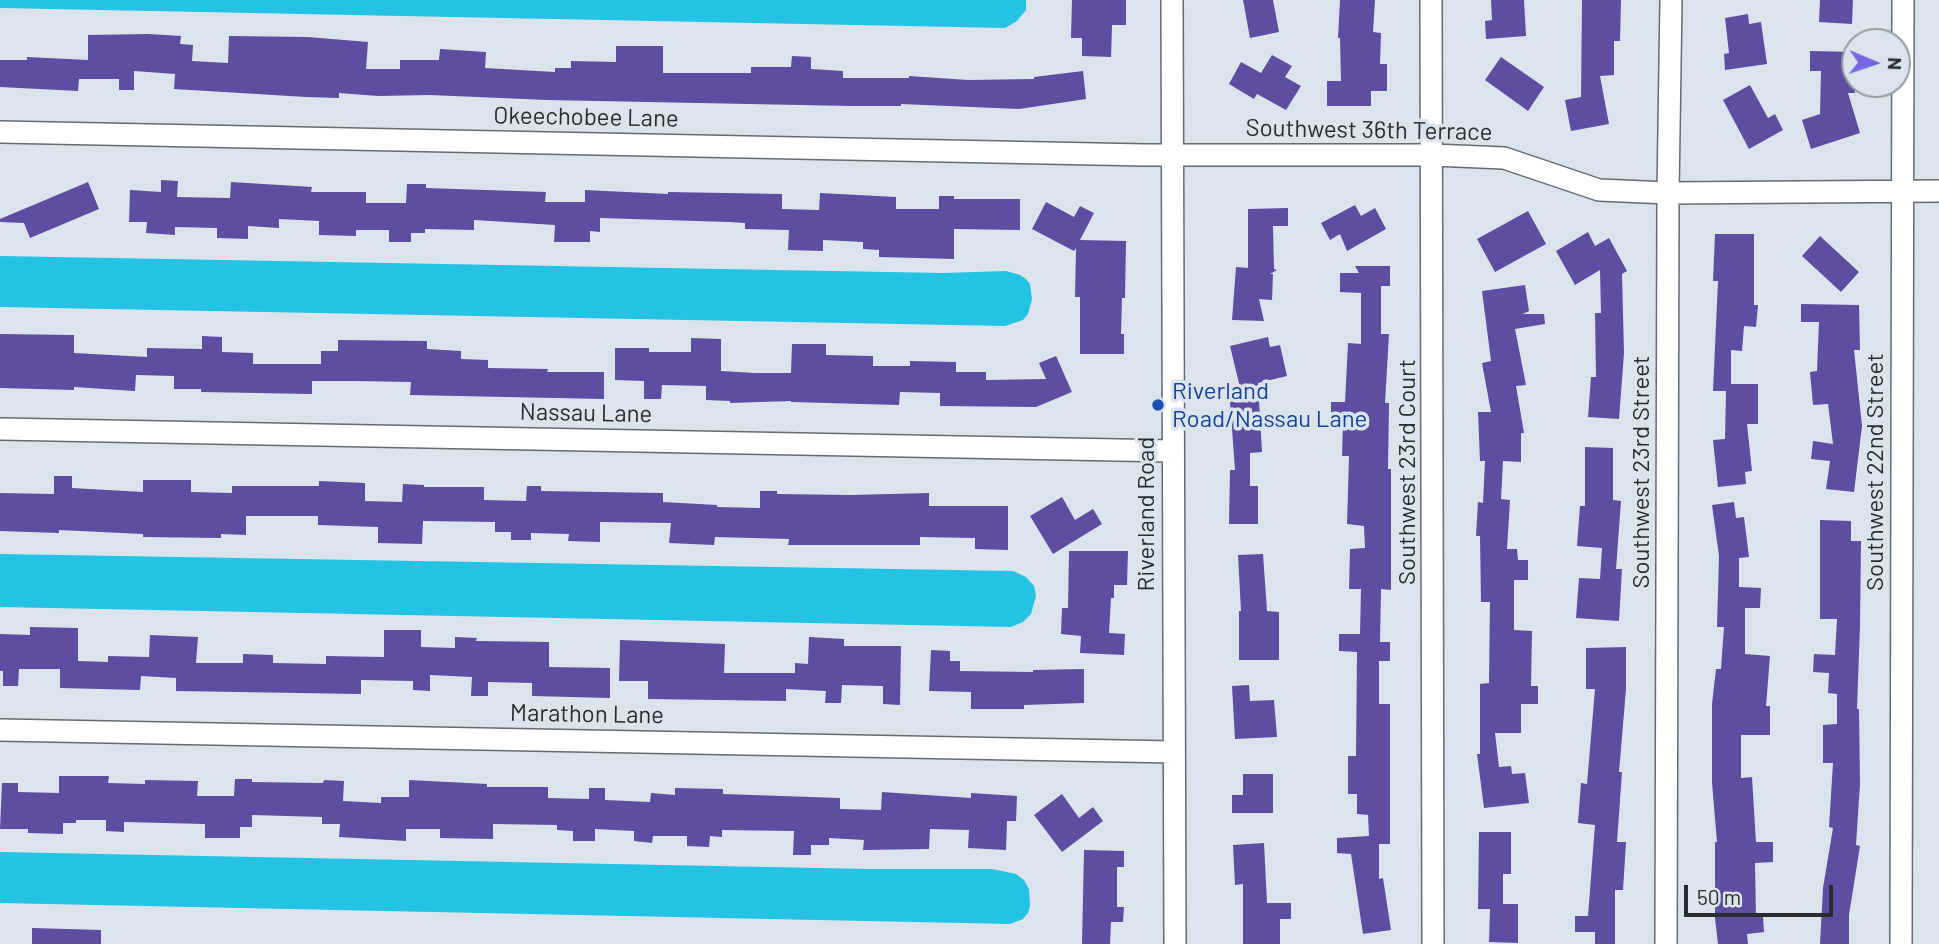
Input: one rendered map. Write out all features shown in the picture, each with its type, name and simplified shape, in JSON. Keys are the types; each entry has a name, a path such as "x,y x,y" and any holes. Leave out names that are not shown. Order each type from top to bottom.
{"street":[{"name":"Riverland Road","path":"1172,0 1175,944"},
{"name":"Southwest 23rd Court","path":"1431,0 1433,944"},
{"name":"Southwest 23rd Street","path":"1666,944 1671,0"},
{"name":"Southwest 22nd Street","path":"1901,944 1903,0"},
{"name":"Okeechobee Lane","path":"0,132 1172,155"},
{"name":"Southwest 36th Terrace","path":"1172,155 1433,155 1504,158 1599,190 1668,193 1939,191"},
{"name":"Nassau Lane","path":"0,429 1172,451"},
{"name":"Marathon Lane","path":"0,730 1174,752"}],"water":[{"path":"0,0 1026,0 1026,10 1017,21 1005,28 0,8"},
{"path":"0,256 943,273 1006,271 1026,279 1030,284 1032,299 1028,314 1023,320 1005,326 0,307"},
{"path":"0,554 1013,571 1026,577 1034,586 1036,596 1031,614 1023,622 1011,627 0,607"},
{"path":"0,852 869,869 992,869 1016,874 1024,880 1029,889 1030,906 1023,919 1010,924 0,903"}],"building":[{"path":"1072,0 1126,0 1126,25 1112,25 1111,57 1082,56 1082,38 1071,38"},
{"path":"1243,0 1273,0 1279,32 1250,38"},
{"path":"1340,0 1375,0 1373,32 1381,33 1380,64 1387,64 1387,91 1371,91 1371,106 1327,106 1327,81 1341,81 1338,38"},
{"path":"1491,0 1524,0 1526,36 1486,39 1485,21 1492,20"},
{"path":"1582,0 1621,0 1620,41 1614,41 1614,75 1600,76 1609,124 1571,131 1565,100 1581,97"},
{"path":"1820,0 1853,0 1852,24 1819,22"},
{"path":"1748,14 1749,24 1761,22 1767,64 1725,70 1724,54 1729,53 1725,18"},
{"path":"88,35 181,36 180,44 193,45 192,61 228,63 229,36 308,37 368,42 366,69 400,69 400,60 439,60 440,49 486,52 485,68 555,72 555,68 571,68 571,61 616,62 616,46 663,46 663,73 751,73 751,67 791,67 792,56 811,57 811,69 843,71 843,78 909,76 968,80 1034,79 1083,71 1086,99 1019,109 901,104 850,106 339,93 339,98 174,89 175,74 134,71 134,90 119,90 119,79 79,79 78,91 0,87 0,60 27,60 27,57 88,60"},
{"path":"1810,51 1841,52 1841,98 1850,98 1860,133 1811,149 1802,120 1820,114 1821,71 1810,71"},
{"path":"1272,55 1292,66 1285,77 1301,86 1286,110 1257,94 1254,99 1229,84 1241,62 1261,73"},
{"path":"1501,57 1544,87 1528,111 1485,80"},
{"path":"1750,85 1768,118 1775,114 1783,130 1749,149 1723,100"},
{"path":"161,180 178,181 177,197 230,198 231,182 312,187 311,192 366,192 366,203 406,203 407,184 426,184 426,188 546,192 545,202 585,202 585,190 668,194 782,194 782,209 819,210 820,193 896,197 896,209 939,209 939,196 954,196 954,199 1020,199 1020,230 954,229 954,259 879,257 879,250 863,249 863,242 823,240 823,251 788,250 789,230 745,229 745,223 729,222 600,218 600,232 590,231 590,242 554,242 555,225 474,220 474,230 425,229 425,233 411,233 411,242 389,242 389,230 356,230 356,236 319,235 319,221 279,219 279,228 248,226 248,239 217,238 217,228 175,227 175,235 146,233 147,222 129,222 130,190 161,192"},
{"path":"88,182 99,209 30,238 24,223 0,222 0,219"},
{"path":"1046,202 1074,217 1080,206 1094,213 1080,240 1126,241 1121,334 1124,334 1124,354 1080,354 1080,297 1075,297 1076,248 1074,251 1032,229"},
{"path":"1355,205 1361,216 1375,208 1386,229 1347,251 1340,234 1330,240 1321,223"},
{"path":"1288,208 1288,226 1273,226 1274,269 1277,270 1270,274 1273,274 1272,300 1259,299 1264,321 1232,320 1236,267 1248,268 1248,209"},
{"path":"1528,211 1546,244 1495,272 1477,239"},
{"path":"1588,232 1595,246 1609,238 1627,271 1622,274 1624,353 1619,419 1588,417 1591,377 1596,377 1595,313 1601,313 1600,270 1575,285 1556,251"},
{"path":"1715,234 1754,234 1754,305 1758,305 1756,327 1744,326 1742,351 1731,350 1731,384 1758,384 1758,424 1747,424 1752,471 1745,472 1746,484 1718,487 1713,440 1725,439 1726,391 1713,391 1718,281 1713,281"},
{"path":"1820,236 1859,272 1841,292 1802,256"},
{"path":"1355,266 1390,266 1390,286 1381,286 1381,334 1389,334 1385,403 1389,403 1391,590 1381,589 1380,642 1390,642 1390,661 1379,661 1379,704 1390,704 1390,844 1379,844 1379,879 1383,878 1391,930 1363,934 1351,854 1337,853 1337,838 1369,836 1368,815 1357,814 1357,794 1348,794 1348,756 1356,756 1357,652 1339,651 1339,634 1360,634 1361,589 1349,589 1350,549 1365,548 1364,526 1347,524 1349,456 1342,456 1343,421 1331,421 1331,402 1345,402 1348,343 1361,344 1361,293 1340,292 1340,273 1359,273"},
{"path":"1525,285 1529,311 1523,314 1544,314 1545,324 1515,329 1526,385 1516,386 1524,433 1521,433 1521,462 1503,461 1501,499 1510,500 1507,549 1517,549 1518,560 1528,560 1528,580 1514,580 1514,630 1532,631 1531,686 1538,686 1538,704 1521,704 1521,733 1495,733 1499,767 1511,766 1512,774 1525,773 1529,803 1484,808 1477,754 1480,754 1480,684 1489,683 1490,602 1481,602 1480,536 1476,536 1478,502 1483,503 1485,461 1480,461 1478,412 1491,412 1482,363 1491,361 1482,291"},
{"path":"1801,304 1859,305 1860,350 1854,350 1862,426 1854,492 1826,489 1830,461 1811,459 1813,441 1833,444 1828,404 1813,405 1810,372 1817,371 1819,322 1801,322"},
{"path":"0,334 74,335 74,353 147,357 147,348 202,349 202,336 222,337 222,352 253,353 253,364 321,364 321,351 338,351 338,340 427,341 427,349 461,351 461,359 488,360 488,368 604,372 604,399 410,395 411,382 354,381 312,381 312,394 201,392 201,389 174,389 174,376 136,375 135,391 74,387 74,390 0,388"},
{"path":"1268,337 1270,347 1280,345 1287,376 1258,383 1262,452 1250,453 1250,486 1258,486 1258,524 1229,524 1230,470 1235,470 1230,401 1243,400 1230,346"},
{"path":"691,338 721,339 721,371 755,373 791,373 792,344 826,344 826,355 873,356 873,366 910,366 910,361 956,362 956,372 986,372 986,380 1046,379 1039,363 1056,356 1072,392 1036,407 940,406 940,393 900,392 899,405 791,401 730,403 706,400 706,386 662,385 661,399 644,399 644,381 615,380 615,348 649,348 649,352 691,352"},
{"path":"1585,447 1613,448 1613,500 1621,501 1616,569 1622,569 1619,621 1576,618 1579,578 1600,579 1602,548 1577,546 1580,506 1585,506"},
{"path":"54,476 72,476 72,488 143,492 143,480 191,480 191,492 232,493 232,486 319,486 319,481 365,483 365,501 402,502 403,484 424,487 484,487 484,500 526,501 527,486 541,486 541,491 663,493 663,502 760,508 760,491 777,491 777,494 851,495 929,493 929,506 1008,506 1008,550 975,549 975,538 920,537 920,545 788,545 789,539 715,537 714,545 669,543 671,523 600,522 600,542 568,541 569,534 531,533 531,540 511,540 511,532 495,532 495,522 423,521 422,544 378,543 378,527 318,525 318,516 246,516 246,535 221,534 221,538 143,537 143,534 59,530 59,533 0,531 0,493 54,494"},
{"path":"1062,497 1075,520 1093,509 1102,524 1053,554 1030,516"},
{"path":"1734,502 1736,518 1744,517 1749,557 1739,558 1739,587 1761,588 1760,608 1745,608 1745,654 1770,656 1766,706 1770,706 1770,735 1741,735 1741,778 1752,777 1756,842 1773,842 1773,862 1755,863 1756,917 1763,917 1764,932 1747,934 1748,944 1718,944 1715,918 1717,842 1712,783 1712,704 1716,669 1721,669 1724,627 1717,627 1719,556 1712,505"},
{"path":"1820,520 1851,521 1851,541 1861,541 1857,709 1860,784 1856,845 1860,846 1849,915 1849,944 1820,944 1823,888 1833,828 1829,827 1833,763 1823,763 1823,725 1837,724 1837,694 1828,693 1829,673 1813,672 1814,654 1835,655 1837,619 1820,619"},
{"path":"1069,551 1128,551 1127,585 1114,585 1109,633 1125,634 1124,655 1080,653 1081,636 1061,634 1062,608 1068,608"},
{"path":"1263,554 1267,611 1279,612 1279,660 1239,660 1241,611 1238,555"},
{"path":"30,627 78,628 78,661 108,662 108,656 149,657 150,635 198,637 196,663 243,663 243,654 273,655 273,663 326,664 326,656 384,657 384,630 421,630 421,647 455,648 455,637 477,638 476,641 549,642 549,667 610,668 610,698 532,696 532,683 488,682 488,696 471,696 472,677 430,675 430,691 413,690 413,681 361,680 361,694 176,691 176,678 141,676 140,690 60,688 60,669 19,669 18,686 3,686 3,671 0,671 0,634 30,635"},
{"path":"809,637 844,639 844,646 901,646 900,705 883,704 883,686 842,685 841,703 825,703 826,691 786,689 786,701 648,699 648,681 619,681 620,640 725,644 724,673 795,673 795,663 808,664"},
{"path":"1626,647 1617,842 1626,842 1623,890 1615,890 1615,944 1595,944 1595,932 1575,932 1575,916 1588,916 1595,825 1578,823 1581,783 1587,784 1595,689 1586,689 1586,648"},
{"path":"931,650 950,651 950,661 960,661 960,671 1033,672 1084,669 1084,703 1024,705 1024,709 971,709 971,692 929,691"},
{"path":"1249,685 1250,701 1274,700 1277,737 1235,739 1232,686"},
{"path":"1243,774 1273,774 1273,813 1232,813 1232,795 1243,795"},
{"path":"59,776 109,776 108,783 145,784 145,780 198,781 197,796 234,796 235,779 252,779 252,782 344,781 343,801 381,803 381,797 409,797 409,780 487,784 487,787 548,787 548,798 589,799 589,788 605,788 605,800 650,802 651,793 675,795 675,788 723,789 723,794 840,798 840,809 881,810 882,792 971,798 971,793 1017,796 1016,821 1007,821 1006,850 968,848 969,830 930,829 929,849 863,850 864,840 829,838 829,845 811,845 811,855 793,855 794,831 722,830 722,837 710,836 709,847 687,846 687,836 653,836 652,843 634,841 634,831 595,829 595,841 573,841 573,831 557,830 557,825 493,824 493,839 440,838 440,829 406,829 406,841 339,837 340,824 322,824 322,817 252,815 252,827 240,827 240,838 205,838 205,824 124,822 124,832 106,831 106,820 63,823 63,834 28,833 28,829 0,829 2,783 18,783 18,792 59,793"},
{"path":"1062,794 1079,818 1093,807 1103,821 1062,852 1034,815"},
{"path":"1479,832 1511,832 1511,874 1503,874 1503,904 1518,904 1518,943 1489,942 1490,909 1478,909"},
{"path":"1264,843 1267,903 1291,903 1291,919 1280,919 1280,944 1243,944 1243,884 1235,885 1233,845"},
{"path":"1084,850 1124,851 1124,867 1117,867 1117,907 1124,907 1123,922 1111,922 1110,944 1082,944"},
{"path":"32,928 101,930 101,944 32,944"}],"place":[{"name":"Riverland Road/Nassau Lane","path":"1158,405"}]}
